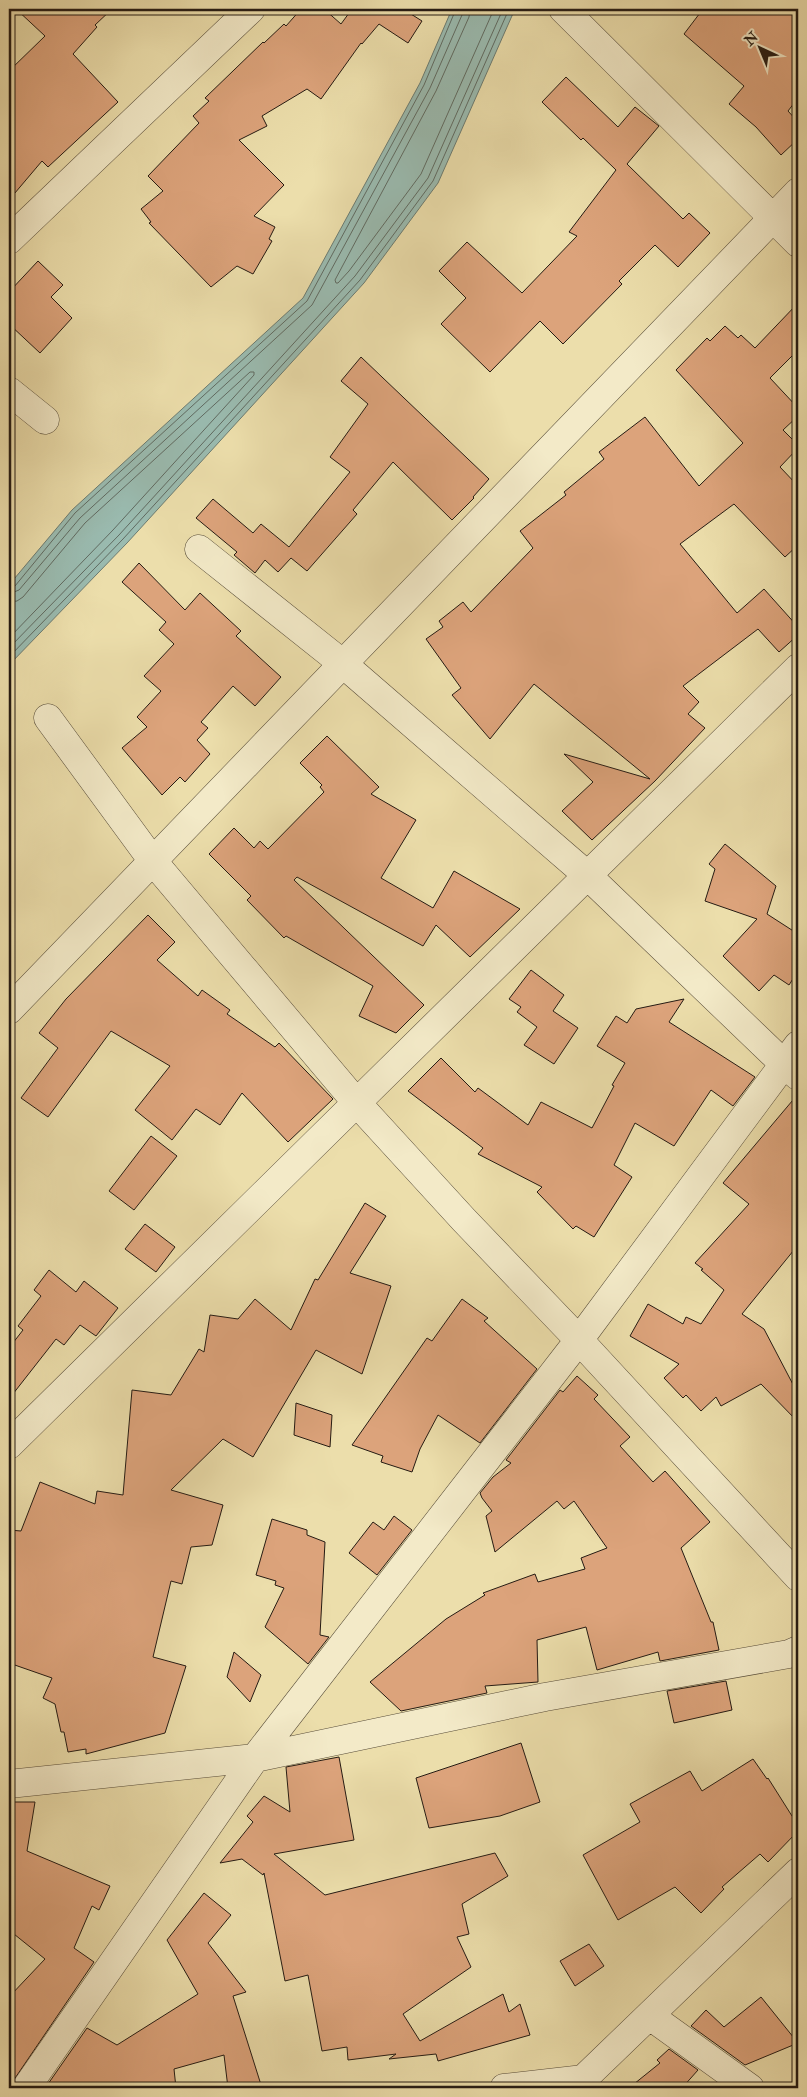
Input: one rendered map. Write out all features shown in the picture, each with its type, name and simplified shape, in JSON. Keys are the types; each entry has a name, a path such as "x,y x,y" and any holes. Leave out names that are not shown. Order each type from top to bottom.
{"street":[{"path":"9,240 251,9"},
{"path":"563,9 798,243"},
{"path":"9,1010 798,192"},
{"path":"9,391 45,420"},
{"path":"26,2088 255,1758 794,1062 587,875 342,664 200,548"},
{"path":"9,1445 798,668"},
{"path":"48,718 152,860 356,1102 798,1577"},
{"path":"9,1784 255,1758 545,1697 795,1659"},
{"path":"504,2088 579,2084 798,1872"},
{"path":"650,2016 750,2088"}],"water":[{"path":"452,9 515,9 438,183 364,283 127,543 9,665 9,585 72,510 303,298 420,83"}],"building":[{"path":"16,9 112,9 95,25 97,27 73,54 118,102 48,167 42,161 9,200 9,71 45,36"},
{"path":"301,9 324,9 341,24 352,9 403,9 422,21 408,43 379,24 361,43 321,99 307,89 262,116 267,126 239,140 284,185 254,216 275,227 269,239 272,241 253,274 237,266 211,287 149,223 151,222 141,209 163,191 148,176 199,123 193,116 209,101 205,98 263,42 284,24 286,26"},
{"path":"703,9 798,9 798,98 788,111 798,122 798,139 781,155 756,127 729,104 744,86 684,34"},
{"path":"566,77 618,127 635,107 659,126 627,164 683,219 689,213 710,233 678,267 655,245 619,281 622,284 563,344 540,321 490,372 441,324 466,298 439,271 467,242 522,293 577,236 569,232 616,170 583,138 581,140 542,102"},
{"path":"38,261 63,285 51,297 72,318 40,353 9,324 9,292"},
{"path":"798,303 798,350 770,378 798,408 798,416 783,430 798,445 798,448 780,467 798,486 798,545 785,557 734,504 680,544 737,613 764,589 798,627 798,635 779,652 758,629 683,686 699,702 688,714 705,728 655,781 592,840 562,811 593,782 564,754 650,779 534,684 490,739 452,695 461,688 426,639 443,627 439,621 463,602 471,612 533,548 520,531 566,495 564,492 604,459 599,452 645,417 699,486 743,443 676,370 707,338 710,341 725,326 738,338 741,335 755,348"},
{"path":"361,357 489,479 474,498 452,520 393,462 353,510 357,514 307,571 291,558 278,572 265,560 255,573 234,555 237,552 196,518 213,499 253,533 261,524 289,547 350,472 330,457 368,404 341,381"},
{"path":"139,563 185,610 200,593 241,631 236,636 281,677 255,706 233,686 201,722 208,728 197,740 210,754 185,782 180,777 162,795 122,748 147,727 137,717 161,691 144,676 174,644 159,630 166,622 122,582"},
{"path":"327,736 379,787 371,794 416,820 381,878 433,908 454,871 520,909 470,957 436,925 423,946 297,877 294,880 424,1005 396,1033 359,1016 373,986 286,936 284,938 247,900 251,896 209,854 234,828 254,848 260,841 268,849 324,792 320,787 322,785 300,763"},
{"path":"725,844 776,886 767,914 798,934 798,971 789,985 774,975 759,991 723,956 757,919 705,901 715,869 709,864"},
{"path":"148,915 175,942 157,960 198,996 202,990 230,1010 227,1014 275,1047 279,1043 333,1099 288,1142 242,1093 220,1125 196,1109 172,1140 135,1110 170,1066 111,1031 48,1117 21,1098 58,1048 39,1033 66,999"},
{"path":"531,970 564,995 553,1011 578,1028 554,1064 524,1045 537,1027 517,1012 521,1007 509,999"},
{"path":"684,999 669,1022 755,1077 733,1106 711,1090 674,1146 635,1123 614,1165 632,1177 594,1237 576,1226 573,1229 537,1192 542,1187 478,1154 483,1148 408,1091 441,1058 475,1092 478,1088 528,1125 541,1102 592,1128 614,1086 612,1085 625,1063 597,1046 616,1016 627,1023 636,1009"},
{"path":"798,1094 798,1245 742,1314 764,1329 798,1394 798,1422 761,1384 721,1406 716,1397 701,1411 686,1395 683,1398 664,1378 679,1364 630,1336 648,1304 683,1324 686,1317 701,1324 724,1290 695,1263 749,1204 723,1183"},
{"path":"151,1136 177,1156 134,1210 109,1191"},
{"path":"365,1203 386,1216 350,1273 391,1286 362,1374 316,1350 253,1457 223,1439 171,1490 223,1505 212,1545 191,1547 182,1584 171,1581 153,1657 186,1666 165,1733 86,1754 86,1749 68,1752 64,1732 61,1732 55,1704 43,1698 52,1678 9,1663 9,1530 21,1531 40,1482 95,1504 97,1491 123,1495 132,1390 171,1395 199,1349 204,1352 210,1315 238,1319 255,1299 291,1330 315,1279 318,1280"},
{"path":"145,1224 175,1247 156,1272 125,1249"},
{"path":"49,1270 76,1292 84,1281 118,1308 96,1336 80,1325 64,1345 56,1339 9,1399 9,1348 23,1330 18,1326 41,1296 34,1290"},
{"path":"462,1299 488,1318 484,1321 537,1369 480,1443 438,1415 420,1449 412,1472 381,1462 383,1456 352,1445 427,1338 432,1341"},
{"path":"577,1376 598,1395 594,1399 630,1437 620,1446 653,1482 665,1471 710,1522 681,1548 711,1622 713,1622 719,1650 660,1661 658,1652 597,1670 586,1627 537,1640 538,1682 485,1686 487,1693 401,1711 370,1682 446,1619 485,1595 483,1593 535,1574 538,1582 585,1569 581,1558 607,1548 574,1501 564,1509 557,1501 495,1552 486,1516 492,1511 480,1493 493,1477 511,1463 506,1460 560,1390 563,1392"},
{"path":"296,1403 332,1415 330,1447 294,1435"},
{"path":"394,1516 412,1530 377,1575 349,1553 373,1522 384,1530"},
{"path":"272,1519 307,1530 307,1535 325,1542 320,1635 329,1637 308,1664 265,1627 284,1588 275,1585 276,1581 256,1575"},
{"path":"234,1652 261,1675 250,1702 227,1677"},
{"path":"726,1681 732,1710 674,1723 667,1691"},
{"path":"521,1743 540,1802 500,1816 429,1828 416,1778"},
{"path":"339,1757 354,1840 274,1854 325,1895 495,1853 508,1876 462,1904 469,1934 457,1937 471,1967 403,2014 420,2041 503,1994 509,2012 520,2004 530,2035 438,2061 436,2054 389,2059 396,2054 348,2060 347,2047 322,2051 308,1975 285,1981 264,1873 263,1875 242,1859 220,1863 253,1822 247,1816 264,1796 290,1812 286,1767"},
{"path":"753,1759 798,1823 798,1831 768,1862 760,1854 722,1887 724,1889 701,1913 675,1887 618,1920 583,1855 640,1822 630,1804 690,1771 702,1791"},
{"path":"9,1802 35,1802 27,1851 110,1886 99,1910 92,1906 74,1948 94,1962 9,2087 9,1997 45,1959 9,1930"},
{"path":"204,1893 231,1915 208,1943 246,1992 233,1996 262,2088 228,2088 224,2055 174,2069 176,2088 54,2088 48,2084 87,2028 117,2045 198,1994 167,1940"},
{"path":"589,1944 604,1966 575,1986 560,1961"},
{"path":"761,1997 798,2043 745,2065 691,2026 706,2010 724,2027"},
{"path":"669,2049 698,2070 682,2088 629,2088 660,2063 657,2060"}]}
